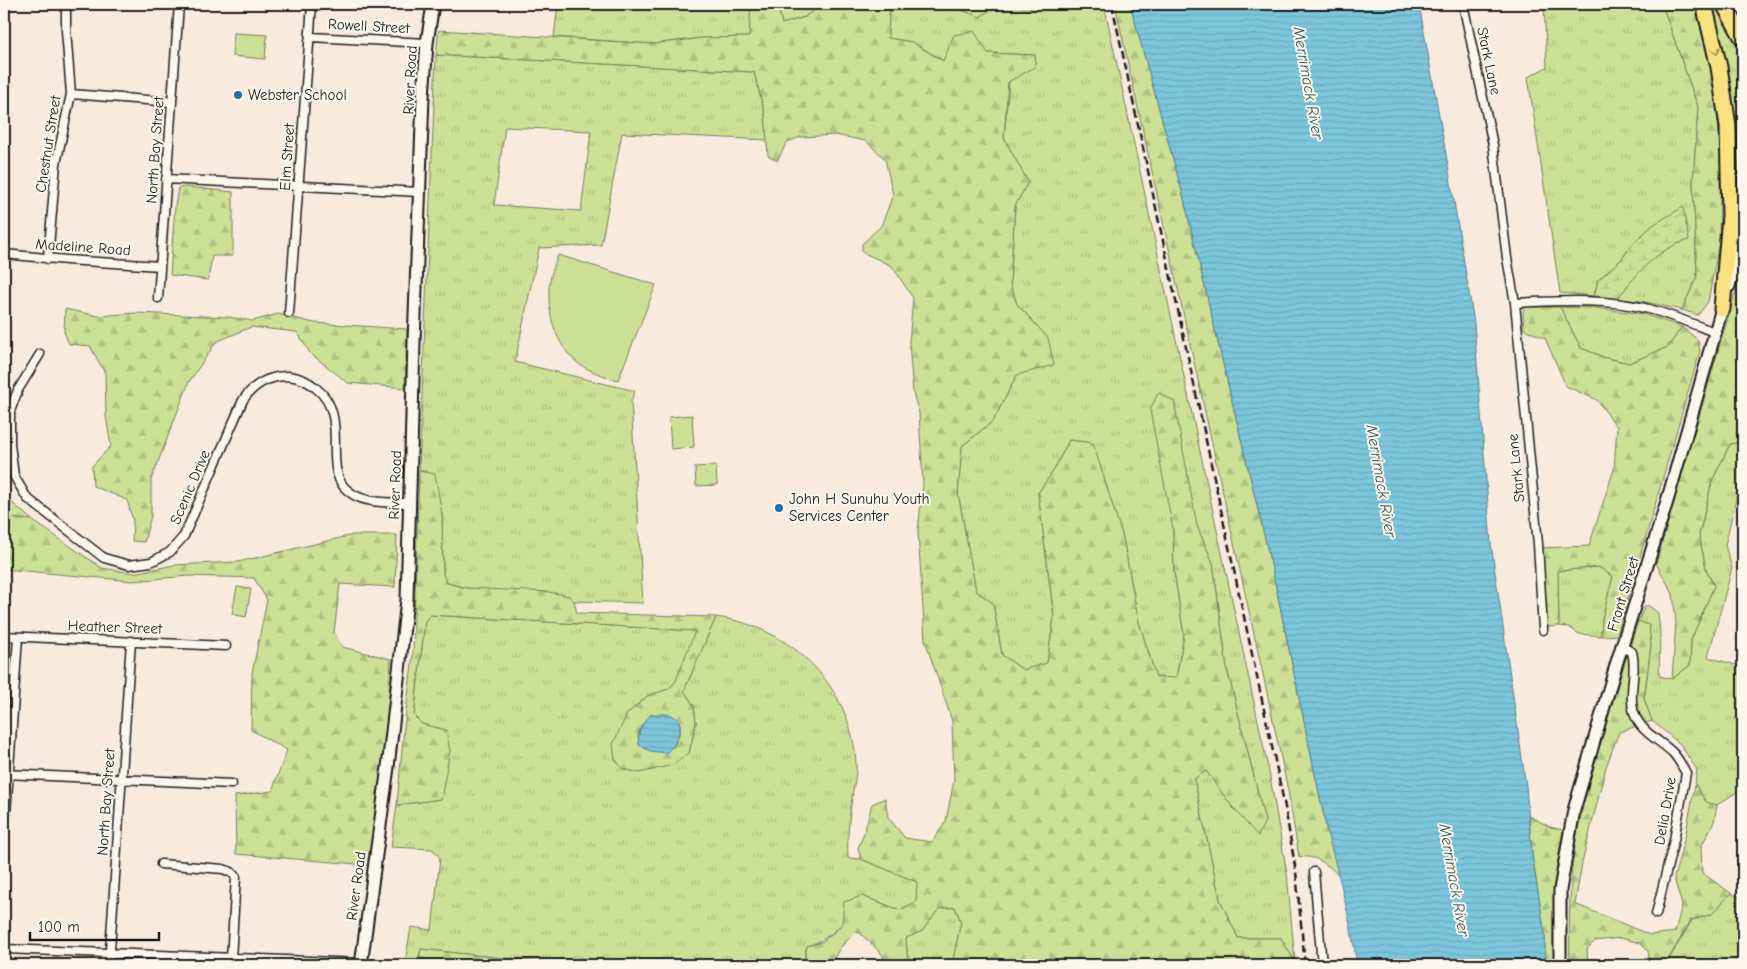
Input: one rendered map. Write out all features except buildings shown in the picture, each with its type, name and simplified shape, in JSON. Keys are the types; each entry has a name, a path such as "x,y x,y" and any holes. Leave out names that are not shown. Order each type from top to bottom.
{"highway":[{"path":"1704,4 1719,67 1728,126 1730,216 1722,308"},
{"path":"1724,4 1743,38"}],"street":[{"name":"Chestnut Street","path":"48,259 56,164 71,94 66,4"},
{"name":"North Bay Street","path":"158,298 179,4"},
{"name":"Elm Street","path":"289,313 312,4"},
{"name":"River Road","path":"361,964 387,777 407,600 420,192 427,43 433,4"},
{"name":"Stark Lane","path":"1463,4 1493,145 1507,258 1515,303 1538,544 1543,630"},
{"name":"Rowell Street","path":"310,37 427,43"},
{"path":"71,94 172,102"},
{"path":"166,178 298,187 420,192"},
{"name":"Front Street","path":"1560,965 1560,890 1570,830 1582,781 1668,498 1714,332 1743,237"},
{"name":"Madeline Road","path":"4,254 48,259 160,266"},
{"path":"1515,303 1579,300 1630,305 1650,309 1714,332"},
{"name":"Scenic Drive","path":"40,354 18,390 10,411 10,444 14,476 27,498 104,558 129,565 151,562 170,552 184,536 243,400 255,385 271,378 291,376 300,379 310,383 326,398 334,417 338,478 345,488 359,498 369,501 409,503"},
{"name":"Heather Street","path":"4,636 226,646"},
{"path":"4,843 6,774 18,637"},
{"name":"North Bay Street","path":"109,965 131,641"},
{"name":"Delia Drive","path":"1623,646 1632,652 1635,662 1631,701 1637,719 1644,729 1674,753 1686,773 1674,840 1656,914"},
{"path":"6,774 232,784"},
{"path":"161,864 223,869 231,872 236,877 231,959"},
{"path":"1314,872 1322,965"},
{"path":"4,949 231,959 241,962 361,964"}],"green space":[{"path":"558,4 751,4 750,37 702,38 653,44 554,37"},
{"path":"751,4 777,4 782,24 805,17 822,4 896,4 889,13 888,38 912,42 943,61 954,35 974,31 988,53 1035,55 1035,67 1008,82 1004,138 1028,182 1015,206 1010,284 1017,304 1048,338 1054,365 1017,375 993,421 962,446 958,493 976,591 993,603 1002,655 1023,670 1047,663 1054,617 1038,493 1054,470 1069,440 1093,443 1123,538 1138,619 1156,677 1176,678 1184,635 1174,571 1173,529 1150,410 1158,393 1174,401 1197,526 1213,563 1227,669 1265,821 1258,836 1234,809 1206,771 1194,779 1220,900 1238,938 1281,938 1295,965 957,965 953,960 961,922 955,907 939,909 922,931 906,938 908,965 886,965 882,954 860,933 855,932 839,949 831,965 803,965 807,946 822,942 842,925 844,902 862,896 900,910 916,902 917,882 861,859 858,848 872,804 885,798 888,817 905,838 932,842 946,821 954,780 952,721 925,640 918,532 923,484 919,413 913,393 909,343 913,298 892,266 862,252 862,244 881,226 893,195 885,159 866,141 835,135 801,137 787,142 777,161 768,156 765,114 754,72 436,55 439,30 653,44 702,38 749,37"},
{"path":"777,4 822,4 805,17 782,24"},
{"path":"896,4 946,4 980,17 993,8 993,4 1104,4 1270,777 1287,874 1295,962 1281,938 1238,938 1220,900 1194,779 1206,771 1234,809 1265,821 1227,669 1213,563 1197,526 1173,529 1174,571 1184,635 1176,679 1156,677 1138,619 1123,538 1092,443 1069,440 1054,470 1038,493 1054,617 1047,663 1023,670 1002,655 993,603 976,591 958,493 962,446 993,421 1017,375 1048,338 1017,304 1010,284 1015,206 1028,182 1004,138 1009,81 1035,67 1035,55 987,53 944,61 912,42 887,38 889,13"},
{"path":"946,4 993,4 993,8 980,17"},
{"path":"1115,4 1130,4 1183,195 1272,568 1328,836 1340,876 1326,864 1316,859 1299,857 1288,790 1266,688"},
{"path":"1544,4 1662,4 1698,107 1693,183 1697,276 1682,310 1641,301 1617,299 1643,266 1675,243 1653,225 1630,246 1623,258 1598,280 1594,296 1560,293 1528,77 1547,67"},
{"path":"1662,4 1696,4 1713,68 1721,158 1719,243 1708,302 1698,315 1682,310 1697,276 1693,183 1698,107"},
{"path":"1710,4 1715,4 1743,55 1743,217 1732,256 1734,221"},
{"path":"234,33 267,35 265,59 232,56"},
{"path":"436,55 754,72 765,114 768,140 622,133 601,245 539,248 515,362 635,391 631,401 643,603 574,601 569,596 466,588 447,583 443,574 442,514 426,471 419,471","holes":["505,127 591,131 581,211 494,205"]},
{"path":"186,187 233,192 233,256 212,256 208,280 170,275 178,188"},
{"path":"1683,207 1689,240 1667,249 1648,263 1617,299 1594,296 1598,280 1623,258 1630,246 1653,225"},
{"path":"558,255 656,285 618,380 593,372 579,364 566,351 556,334 549,305 549,286"},
{"path":"1743,266 1743,441 1730,444 1712,481 1699,535 1706,569 1714,586 1691,640 1690,665 1672,679 1676,622 1673,594 1656,563"},
{"path":"1525,307 1560,307 1581,348 1606,358 1629,363 1668,347 1682,327 1698,340 1700,351 1617,635 1601,636 1602,619 1613,577 1599,567 1558,571 1559,626 1547,627 1541,548 1589,546 1614,469 1617,427 1597,400 1566,386 1545,338 1524,329 1523,312"},
{"path":"1560,307 1596,308 1643,314 1682,327 1668,347 1629,363 1606,358 1581,348"},
{"path":"65,309 98,316 135,313 228,317 253,321 278,314 314,323 407,329 405,388 348,383 310,353 297,332 251,327 216,342 189,382 151,480 151,516 144,542 132,541 133,521 127,500 93,486 92,466 111,446 106,416 105,373 90,346 69,344 64,332"},
{"path":"692,415 694,447 671,449 669,417"},
{"path":"1743,441 1743,483 1740,482 1725,545 1732,568 1708,657 1743,667 1743,788 1717,805 1706,803 1695,784 1697,770 1680,744 1652,721 1644,699 1651,645 1638,621 1645,606 1649,606 1658,613 1660,634 1659,676 1672,679 1690,665 1691,640 1714,586 1706,569 1699,535 1712,481 1730,444"},
{"path":"716,466 717,485 696,486 695,467"},
{"path":"419,471 435,474 442,514 443,574 447,583 466,588 549,592 569,596 574,601 577,613 716,617 684,691 694,706 696,723 689,753 673,765 639,773 623,769 615,759 613,744 627,714 647,696 669,689 676,681 695,631 430,615 425,621 414,716 422,724 446,730 450,751 441,799 397,805 413,655","holes":["679,720 681,729 674,747 639,745 638,735 642,724"]},
{"path":"4,499 8,499 32,520 4,518"},
{"path":"4,518 32,520 102,568 134,573 174,565 238,562 353,535 397,535 395,587 340,584 334,632 342,647 391,659 388,713 369,865 236,854 235,796 272,791 287,750 251,730 252,673 267,600 254,578 187,576 133,581 4,569"},
{"path":"1599,567 1613,577 1602,619 1601,636 1579,634 1569,627 1559,626 1558,571"},
{"path":"237,587 251,589 246,617 232,614"},
{"path":"430,615 696,631 676,681 669,689 647,696 689,753 696,723 694,706 684,691 716,617 743,623 769,633 792,647 813,665 830,686 843,710 852,736 856,768 849,820 848,858 861,859 918,882 916,902 900,910 862,896 845,920 833,932 826,938 807,946 803,965 600,965 582,958 555,964 421,949 417,965 375,965 376,958 405,963 411,927 432,930 440,858 433,849 391,847 397,805 441,799 446,730 422,724 414,716 425,621"},
{"path":"1638,621 1649,625 1651,645 1644,699 1652,721 1619,732 1606,767 1582,863 1575,904 1650,935 1675,932 1682,905 1674,878 1686,833 1695,784 1706,802 1717,805 1714,822 1701,847 1702,873 1731,893 1712,914 1691,920 1668,960 1669,965 1650,965 1648,951 1640,943 1621,938 1595,941 1587,949 1588,965 1570,965 1570,894 1573,857 1578,831 1604,729"},
{"path":"1529,816 1550,827 1563,830 1554,884 1554,965 1545,965 1545,935 1532,855"},
{"path":"1731,893 1743,899 1743,965 1669,965 1668,961 1692,920 1712,914"},
{"path":"955,907 961,922 953,960 957,965 908,965 906,938 922,931 939,909"},
{"path":"421,949 555,964 582,958 600,965 417,965"}],"water":[{"name":"Merrimack River","path":"1130,4 1419,4 1474,323 1491,544 1526,786 1532,855 1545,935 1545,965 1357,965 1272,568 1183,195"},
{"path":"651,714 670,714 679,720 680,729 677,738 673,746 666,753 650,751 639,745 641,728"}],"railway":[{"path":"1112,4 1285,807 1296,872 1305,965"}],"place":[{"name":"Webster School","path":"238,95"},
{"name":"John H Sunuhu Youth Services Center","path":"779,508"}]}
